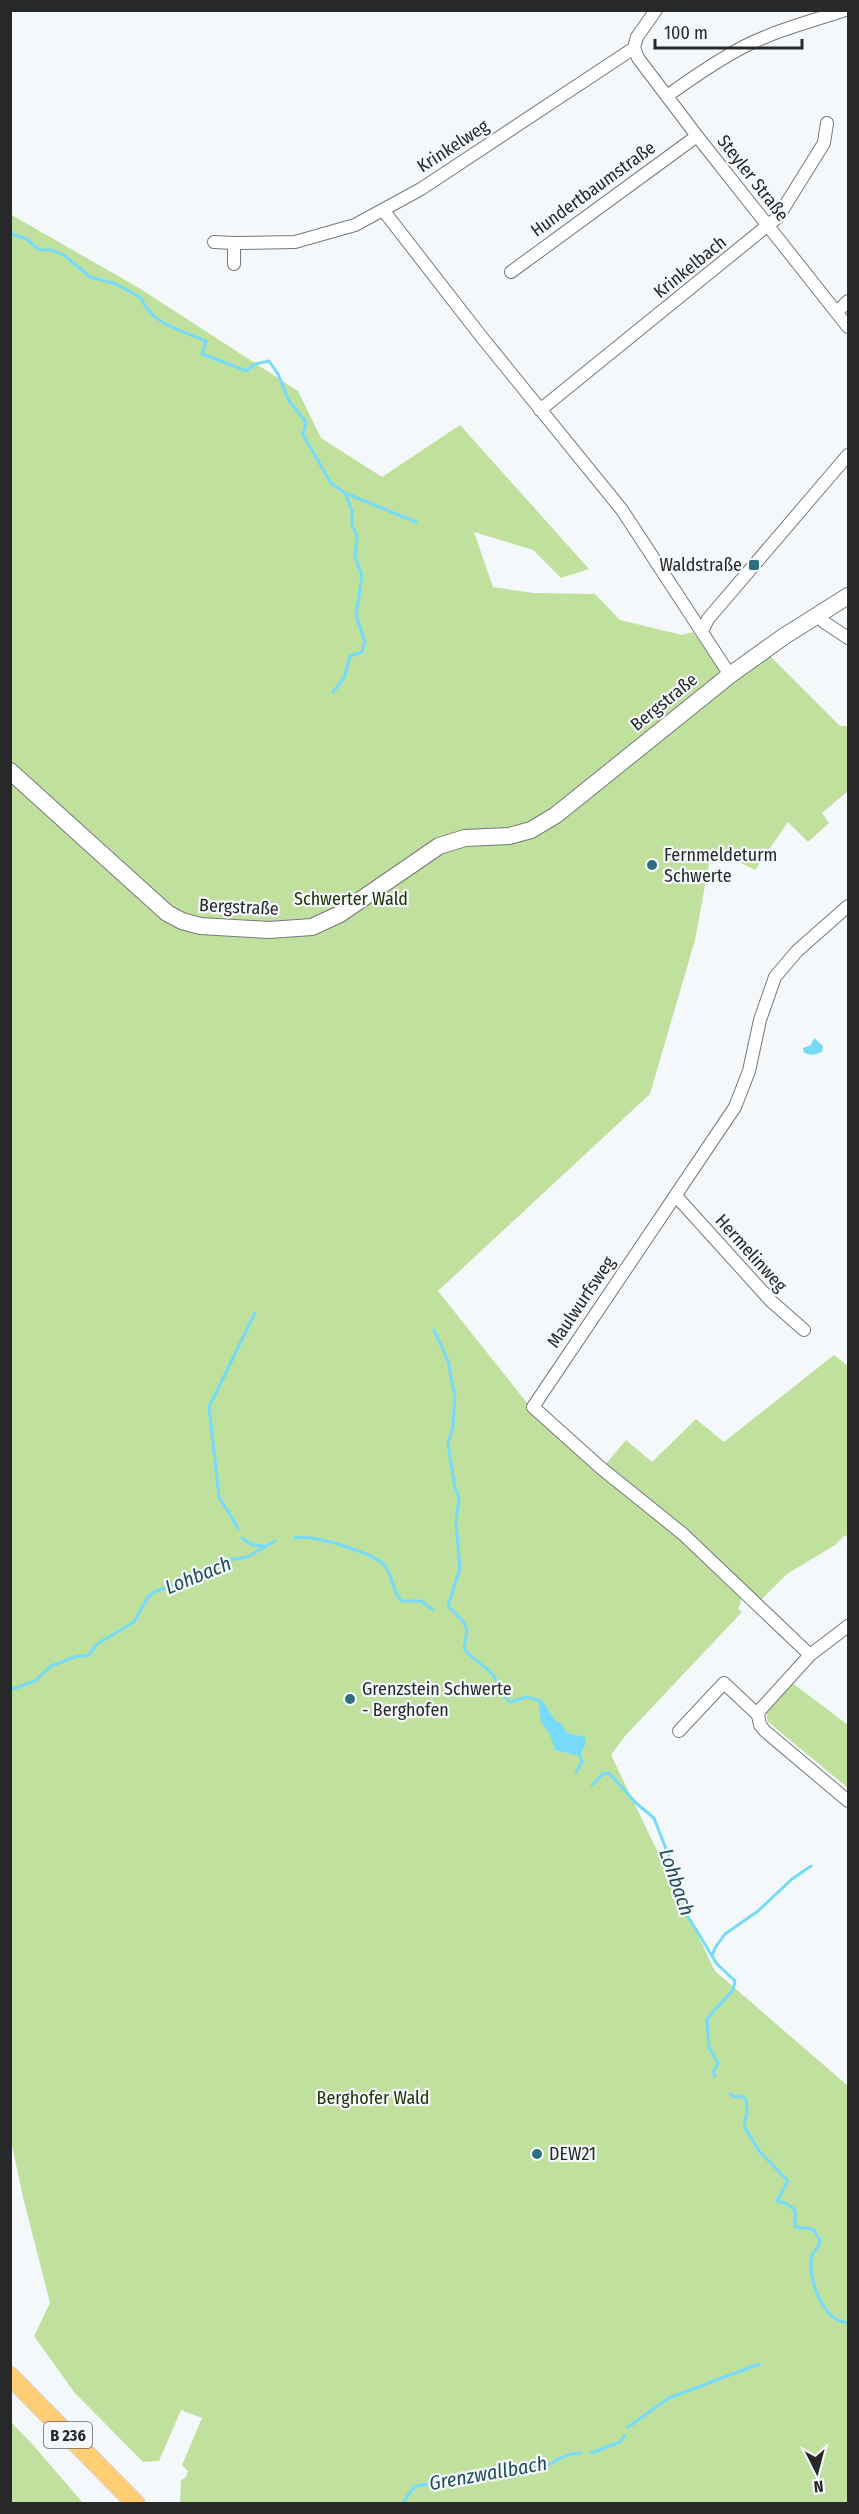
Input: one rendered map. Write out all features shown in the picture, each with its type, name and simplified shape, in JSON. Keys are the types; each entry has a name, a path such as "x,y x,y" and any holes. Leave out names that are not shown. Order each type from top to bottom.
{"main road":[{"name":"Bergstraße","path":"10,771 167,913 182,921 200,926 237,929 301,929 321,924 340,914 439,846 465,838 521,834 543,823 572,803 730,675 849,596"},
{"name":"B 236","path":"10,2376 136,2504"}],"street":[{"name":"Krinkelweg","path":"214,242 296,241 355,225 421,189 634,48 637,37 656,10"},
{"path":"667,96 713,64 746,45 790,27 845,10"},
{"name":"Steyler Straße","path":"634,48 638,58 697,136 849,327"},
{"name":"Krinkelbach","path":"540,410 769,226 778,217 824,143 828,123"},
{"name":"Hundertbaumstraße","path":"511,272 697,136"},
{"path":"383,210 540,410 622,510 730,675"},
{"path":"234,243 234,264"},
{"path":"837,312 849,301"},
{"path":"702,631 708,619 849,455"},
{"path":"819,614 824,622 849,638"},
{"name":"Maulwurfsweg","path":"810,1655 683,1534 601,1468 533,1407 720,1132 741,1094 751,1065 763,1008 775,977 797,951 849,906"},
{"name":"Hermelinweg","path":"676,1196 779,1310 804,1330"},
{"path":"849,1626 810,1655 758,1715 760,1725 765,1731 849,1801"},
{"path":"679,1731 724,1683 758,1715"}],"green space":[{"path":"10,214 139,288 298,391 321,438 382,477 460,425 589,569 561,578 533,550 474,532 493,587 533,593 595,594 620,620 682,635 693,632 720,670 715,679 769,655 840,726 848,726 848,791 822,813 829,823 808,842 788,822 755,870 712,848 695,940 650,1094 438,1291 531,1408 681,1536 740,1594 741,1601 738,1609 742,1612 625,1736 611,1755 715,1971 848,2086 848,2503 180,2503 181,2480 186,2477 188,2471 182,2465 202,2418 181,2410 159,2461 143,2462 74,2392 34,2336 50,2303 10,2136"},
{"path":"834,1355 848,1366 848,1538 845,1535 835,1545 787,1574 759,1602 604,1466 626,1440 652,1462 696,1419 724,1442"},
{"path":"791,1682 848,1725 848,1788 767,1721 767,1712"},
{"path":"11,2422 34,2446 83,2503 11,2503"}],"water":[{"path":"814,1038 823,1046 822,1052 813,1055 804,1053 803,1048 811,1045"},
{"path":"538,1700 542,1700 567,1733 585,1737 586,1743 580,1756 555,1750 550,1734 541,1722"}],"waterway":[{"path":"10,231 14,235 25,238 40,250 52,250 65,256 90,277 116,284 141,298 152,314 160,320 206,341 202,354 247,371 255,364 269,361 278,374 289,401 306,422 303,435 331,483 345,493 352,510 352,525 357,536 355,556 362,576 356,615 365,642 362,652 350,656 344,678 333,692"},
{"path":"345,493 416,522"},
{"path":"238,1528 219,1497 209,1407 255,1313"},
{"path":"434,1330 448,1361 455,1397 453,1426 448,1444 455,1488 459,1498 456,1523 460,1568 448,1606 463,1621 467,1630 464,1648 492,1674 507,1699 510,1702 527,1697 538,1700"},
{"path":"242,1538 252,1545 265,1546"},
{"name":"Lohbach","path":"295,1538 327,1541 354,1549 376,1559 387,1568 396,1593 402,1601 421,1601 432,1609"},
{"name":"Lohbach","path":"10,1690 35,1681 51,1666 75,1657 89,1655 97,1644 134,1622 148,1597 154,1592 184,1581 219,1562 247,1557 275,1541"},
{"name":"Lohbach","path":"576,1772 582,1762 580,1756"},
{"name":"Lohbach","path":"592,1785 603,1774 609,1773 636,1803 654,1818 683,1893 687,1915 717,1964 735,1981 733,1990 707,2019 709,2047 718,2063 713,2072 715,2076"},
{"path":"712,1956 725,1934 758,1911 792,1879 811,1866"},
{"name":"Lohbach","path":"730,2094 734,2097 742,2096 746,2100 747,2112 744,2126 759,2151 788,2181 777,2201 795,2210 795,2227 813,2229 820,2240 812,2256 811,2264 814,2286 824,2307 831,2316 839,2321 848,2322"},
{"name":"Grenzwallbach","path":"628,2427 669,2398 759,2364"},
{"name":"Grenzwallbach","path":"591,2453 620,2442 625,2435"},
{"name":"Grenzwallbach","path":"402,2504 415,2486 538,2468 567,2455 581,2453"}],"place":[{"name":"Waldstraße","path":"754,565"},
{"name":"Fernmeldeturm Schwerte","path":"652,865"},
{"name":"Grenzstein Schwerte - Berghofen","path":"350,1699"},
{"name":"DEW21","path":"537,2154"}],"park label":[{"name":"Schwerter Wald","path":"351,899"},
{"name":"Berghofer Wald","path":"373,2098"}]}
